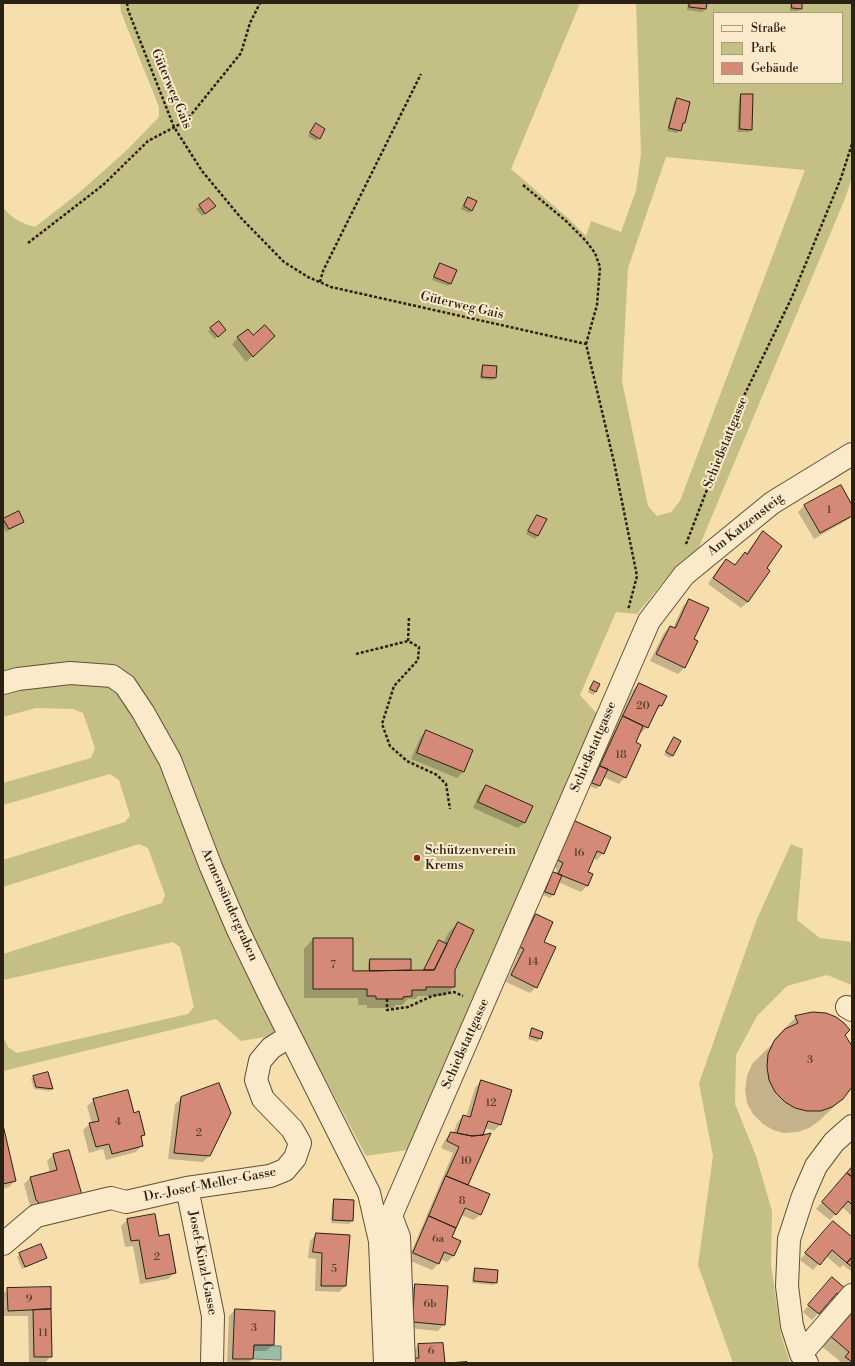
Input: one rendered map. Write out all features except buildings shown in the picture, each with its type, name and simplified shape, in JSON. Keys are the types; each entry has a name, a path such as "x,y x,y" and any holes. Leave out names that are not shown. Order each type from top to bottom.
{"street":[{"name":"Am Katzensteig","path":"684,575 772,503 851,456"},
{"name":"Schießstattgasse","path":"385,1363 380,1241 649,620 684,575"},
{"name":"Armensündergraben","path":"3,684 18,679 70,673 112,676 125,685 143,712 170,760 211,867 245,944 369,1193 380,1241"},
{"name":"Dr.-Josef-Meller-Gasse","path":"3,1244 36,1216 111,1198 126,1202 187,1188 270,1176 285,1170 296,1158 300,1143 292,1129 263,1099 256,1080 260,1061 271,1048 290,1036"},
{"path":"804,1359 792,1326 787,1286 789,1239 803,1196 816,1166 834,1142 852,1126"},
{"name":"Josef-Kinzl-Gasse","path":"187,1188 213,1316 212,1363"},
{"path":"391,1216 400,1237 404,1363"},
{"path":"804,1359 852,1295"}],"path":[{"name":"Güterweg Gais","path":"127,3 128,10 174,127 202,171 241,218 284,262 308,277 331,287 586,344"},
{"path":"28,243 103,185 148,141 186,121 241,53 250,23 260,3"},
{"path":"320,282 323,270 421,74"},
{"name":"Schießstattgasse","path":"684,575 681,555 740,404 792,297 841,178 852,144"},
{"path":"523,185 566,221 586,241 595,253 600,267 597,305 586,344 614,462 637,576 628,611"},
{"path":"408,641 409,618"},
{"path":"356,654 408,641 419,647 418,660 394,686 382,724 390,746 406,761 437,775 446,784 450,810"},
{"path":"387,999 387,1010 408,1007 432,996 454,992 483,1005"}],"green space":[{"path":"120,3 580,3 511,169 568,218 586,236 591,221 621,232 636,191 641,154 636,3 852,3 852,178 844,201 699,547 677,565 637,614 616,612 580,695 598,715 407,1150 366,1156 300,1031 241,1041 216,1019 3,1071 3,1036 8,1047 17,1053 188,1014 194,1007 180,947 173,942 3,980 3,954 162,903 165,895 148,848 139,844 3,887 3,860 125,822 130,816 119,780 110,774 3,805 3,783 91,758 95,748 83,713 73,709 36,708 3,717 3,207 17,220 35,227 80,192 127,150 159,117 159,107 121,12","holes":["666,157 805,170 680,501 671,512 657,516 648,506 622,381 628,268"]},
{"path":"791,844 803,849 797,920 820,938 852,942 852,985 827,975 787,986 757,1016 736,1055 735,1104 756,1156 772,1211 771,1265 781,1335 790,1363 733,1363 698,1265 713,1156 699,1083 757,919"}],"shaded area":[{"path":"254,1345 281,1346 281,1360 254,1359"}],"place":[{"name":"Schützenverein Krems","path":"417,858"}]}
